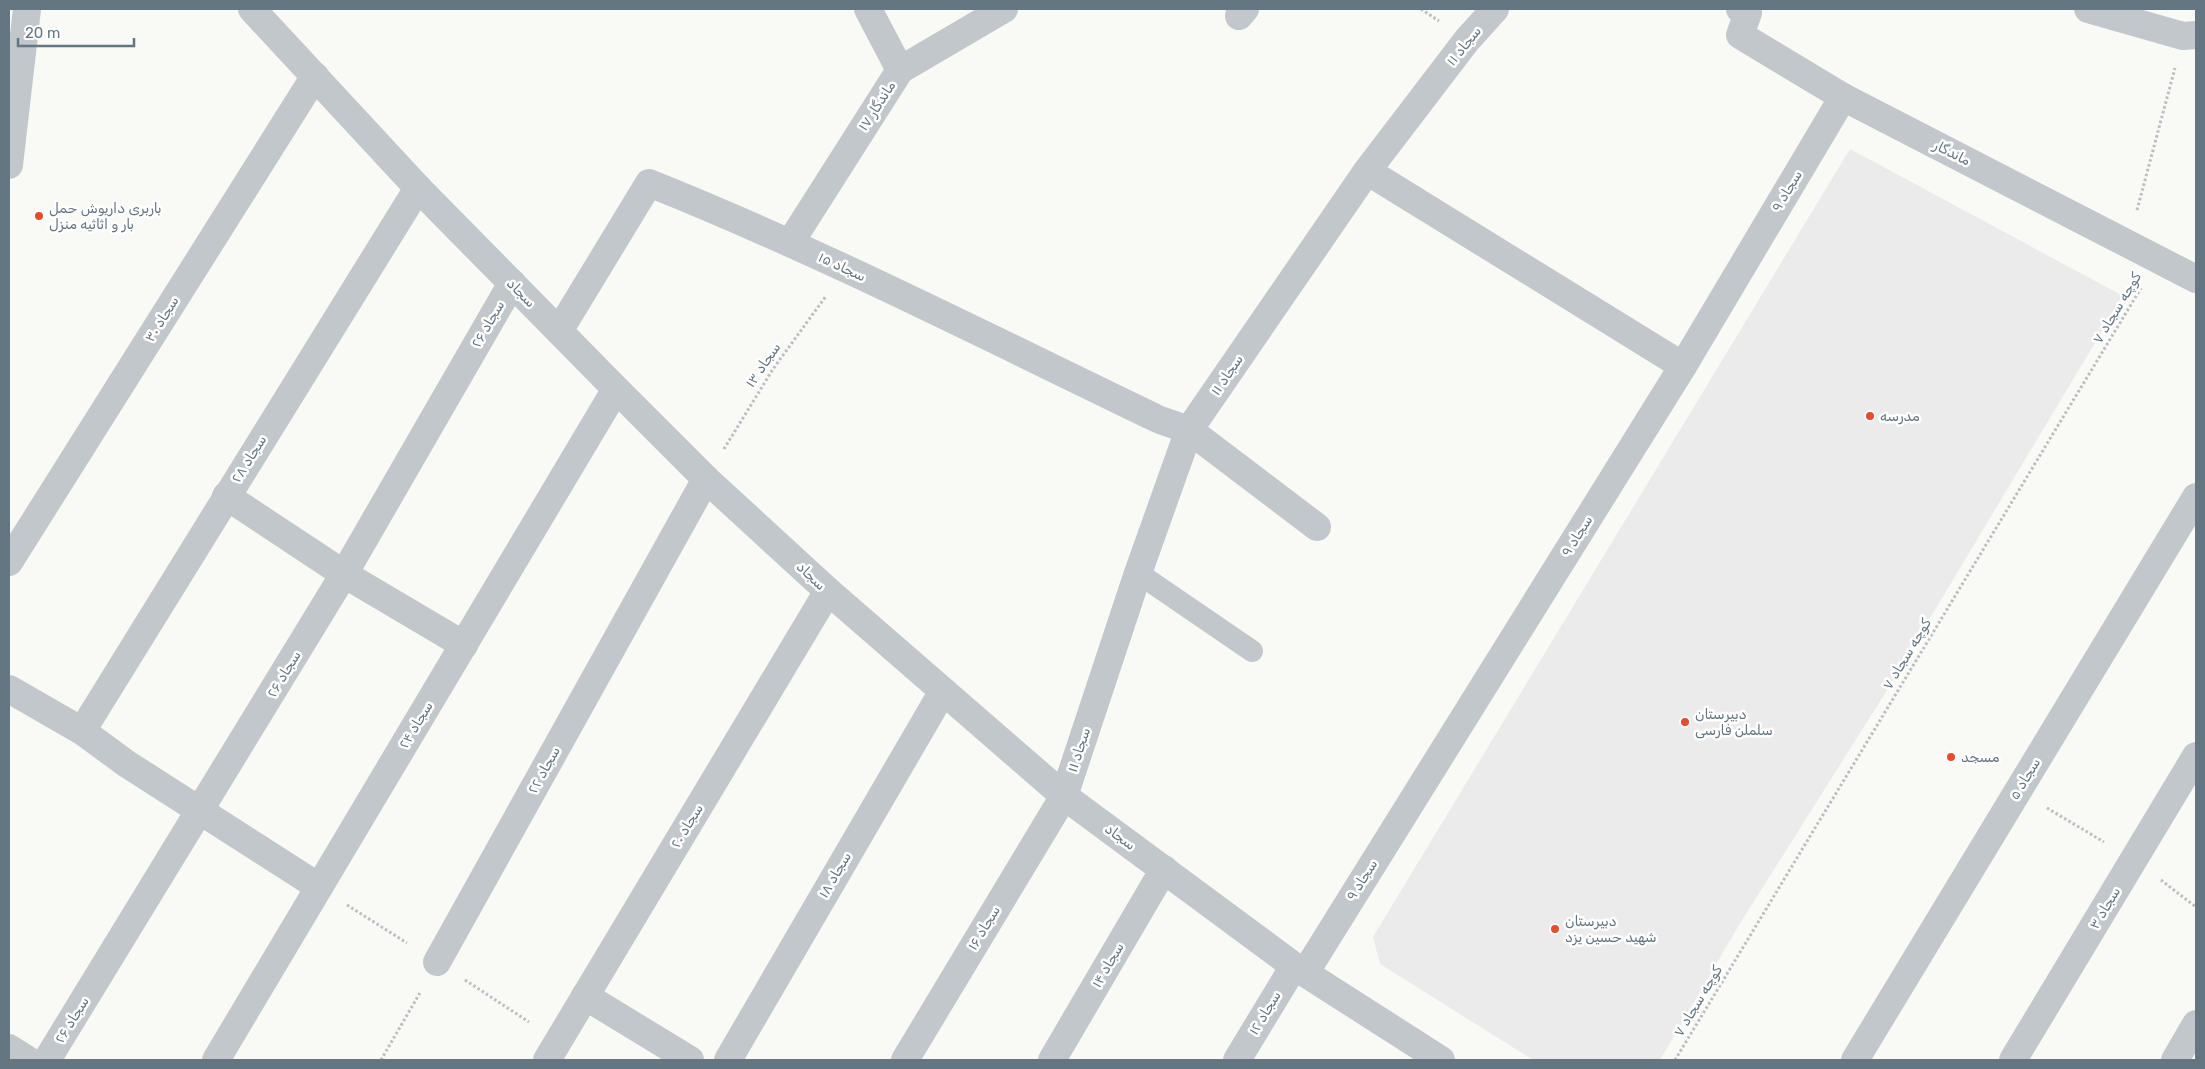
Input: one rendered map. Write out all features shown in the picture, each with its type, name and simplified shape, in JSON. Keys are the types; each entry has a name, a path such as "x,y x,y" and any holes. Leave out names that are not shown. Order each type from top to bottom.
{"street":[{"path":"9,165 27,9"},
{"name":"سجاد","path":"252,9 418,188 616,389 706,479 828,591 1064,796 1299,970 1441,1060"},
{"path":"868,9 900,70"},
{"name":"ماندگار ۱۷","path":"790,243 900,70 1004,9"},
{"name":"سجاد ۱۱","path":"1064,796 1138,573 1189,430 1367,171 1467,40 1495,9"},
{"name":"ماندگار","path":"1740,9 1748,13 1740,35 1843,97 2196,279"},
{"path":"2088,9 2190,36"},
{"name":"سجاد ۳۰","path":"9,562 315,76"},
{"name":"سجاد ۹","path":"1299,970 1683,366 1843,97"},
{"path":"1367,171 1683,366"},
{"name":"سجاد ۱۵","path":"559,331 650,183 847,269 1160,420 1189,430 1316,527"},
{"name":"سجاد ۲۸","path":"82,731 418,188"},
{"name":"سجاد ۲۶","path":"47,1060 201,811 344,574 512,283"},
{"name":"سجاد ۲۴","path":"216,1060 616,389"},
{"name":"سجاد ۲۲","path":"438,962 706,479"},
{"path":"226,496 344,574 464,645"},
{"name":"سجاد ۵","path":"1855,1060 2196,497"},
{"name":"سجاد ۲۰","path":"546,1060 828,591"},
{"path":"9,689 82,731 127,764 320,887"},
{"name":"سجاد ۱۸","path":"728,1060 942,691"},
{"name":"سجاد ۳","path":"2014,1060 2196,756"},
{"name":"سجاد ۱۶","path":"905,1060 1064,796"},
{"name":"سجاد ۱۴","path":"1052,1060 1164,869"},
{"name":"سجاد ۱۲","path":"1237,1060 1299,970"},
{"path":"585,996 690,1060"},
{"path":"2174,1060 2196,1024"},
{"path":"9,1048 28,1060"}],"lane":[{"path":"1138,573 1252,651"}],"path":[{"path":"2128,244 2190,36"},
{"name":"کوچه سجاد ۷","path":"1675,1060 2158,260"},
{"name":"سجاد ۱۳","path":"706,479 773,369 847,269"},
{"path":"381,1060 438,962"}],"shaded area":[{"path":"1850,149 2123,296 1884,695 1739,925 1660,1060 1533,1060 1380,964 1373,937"}],"place":[{"name":"باربری داریوش حمل بار و اثاثیه منزل","path":"39,216"},
{"name":"مدرسه","path":"1870,416"},
{"name":"دبیرستان سلملن فارسی","path":"1685,722"},
{"name":"مسجد","path":"1951,757"},
{"name":"دبیرستان شهید حسین یزد","path":"1555,929"}]}
